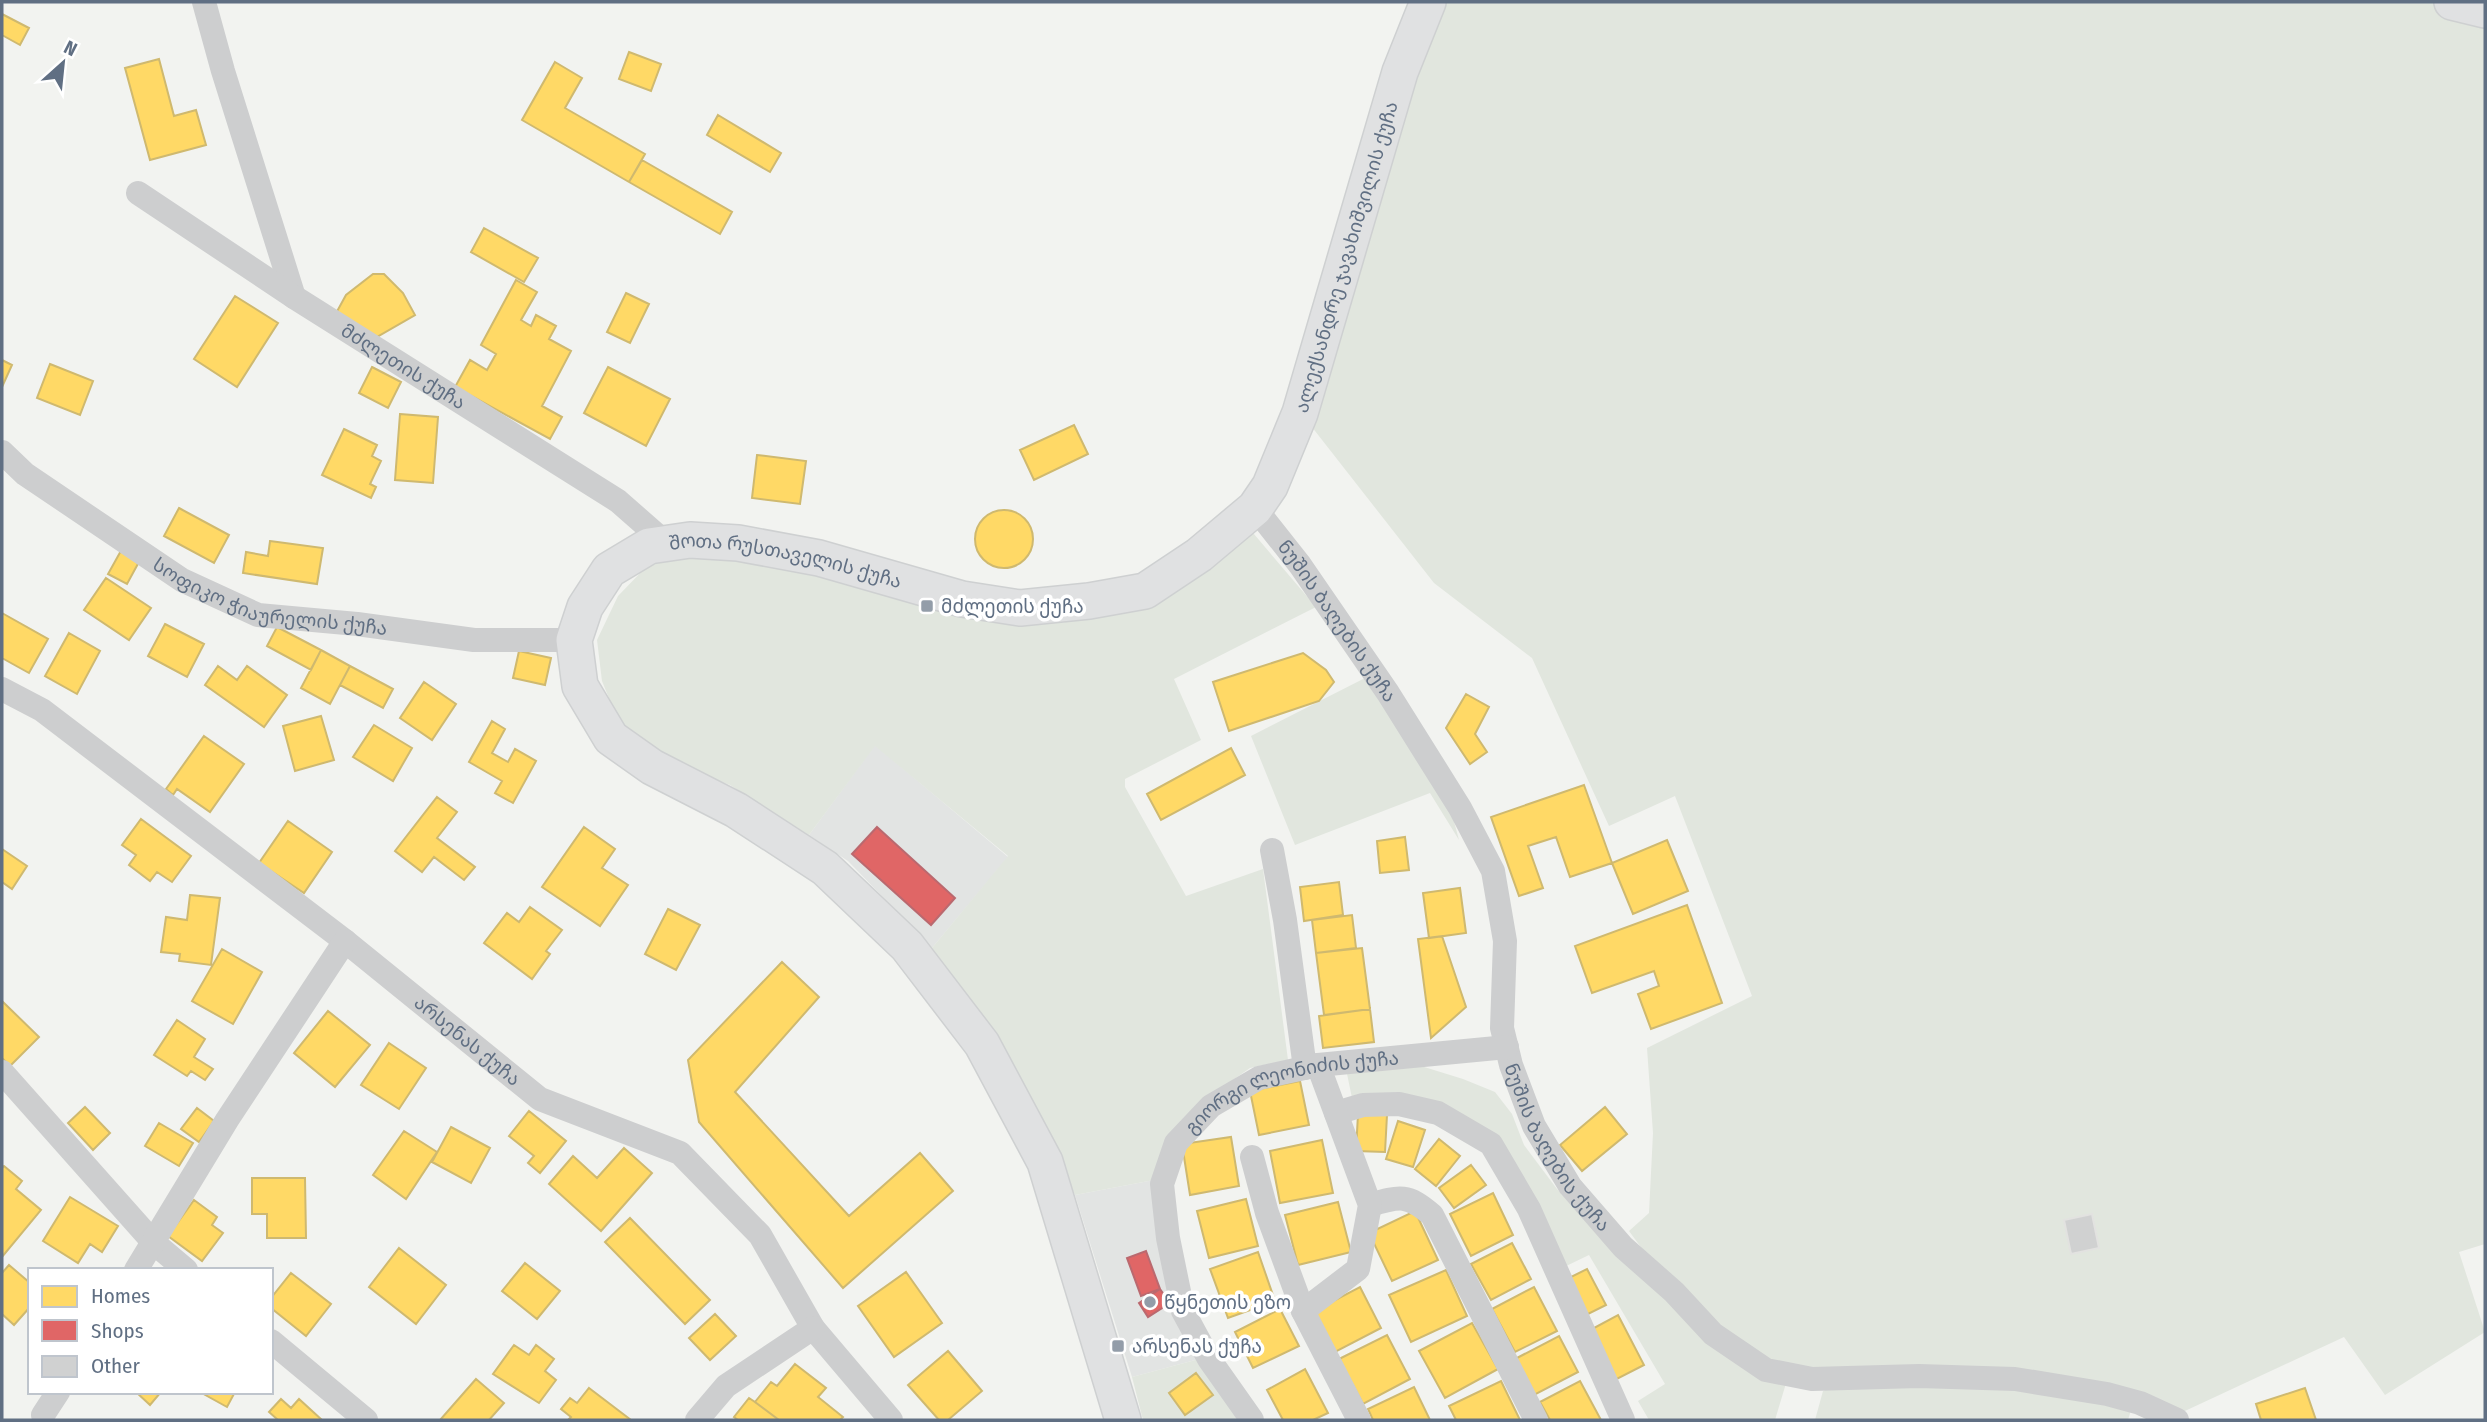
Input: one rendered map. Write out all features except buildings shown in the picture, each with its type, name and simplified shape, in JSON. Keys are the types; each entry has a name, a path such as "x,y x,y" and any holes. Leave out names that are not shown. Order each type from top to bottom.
{"main road":[{"name":"ალექსანდრე ჯავახიშვილის ქუჩა","path":"1255,508 1270,486 1300,413 1400,72 1428,2"},
{"path":"2452,2 2485,10"},
{"name":"შოთა რუსთაველის ქუჩა","path":"1123,1420 1045,1162 982,1044 907,946 825,868 736,810 652,767 611,738 580,687 573,640 585,607 609,570 649,546 690,540 738,543 819,558 962,599 1020,608 1089,601 1145,591 1199,555 1255,508"}],"street":[{"path":"204,2 294,297"},
{"name":"მძლეთის ქუჩა","path":"138,193 294,297 618,501 667,544"},
{"name":"სოფიკო ჭიაურელის ქუჩა","path":"2,452 25,474 182,580 258,615 357,624 474,640 573,640"},
{"name":"ნუშის ბაღების ქუჩა","path":"1255,508 1300,565 1388,693 1460,808 1493,871 1505,941 1502,1028 1534,1126 1570,1186 1623,1247 1674,1292 1713,1334 1766,1370 1812,1379 2015,1379 2107,1394 2138,1412 2177,1420"},
{"name":"არსენას ქუჩა","path":"2,689 42,710 345,941 540,1099 680,1153 761,1235 813,1328 891,1420"},
{"path":"1272,850 1311,1067 1336,1113 1370,1205 1358,1269 1303,1311"},
{"path":"137,1268 227,1120 345,941"},
{"name":"გიორგი ლეონიძის ქუჩა","path":"1252,1420 1209,1359 1182,1311 1168,1238 1162,1184 1176,1143 1211,1106 1259,1078 1311,1067 1507,1047"},
{"path":"2,1072 10,1100 153,1243 184,1268"},
{"path":"1336,1113 1363,1105 1399,1104 1438,1113 1490,1143 1529,1209 1623,1420"},
{"path":"1252,1157 1267,1213 1303,1311 1359,1420"},
{"path":"1370,1205 1406,1197 1432,1215 1536,1420"},
{"path":"697,1420 726,1386 813,1328"},
{"path":"273,1343 366,1420"},
{"path":"43,1415 57,1394"}],"shaded area":[{"path":"1428,2 2485,2 2485,1244 2459,1252 2485,1332 2385,1395 2344,1337 2172,1417 2107,1394 1766,1370 1674,1292 1629,1231 1649,1213 1653,1133 1647,1048 1752,996 1675,796 1609,826 1532,658 1434,583 1308,422"},
{"path":"1248,527 1316,607 1174,679 1201,740 1125,779 1125,787 1186,896 1263,869 1288,1060 1250,1068 1203,1101 1154,1180 1075,1195 1019,1074 932,948 1008,856 875,746 809,835 730,785 640,745 615,713 602,681 597,640 618,596 646,567 689,554 751,556 977,618 1061,623 1123,609"},
{"path":"1369,676 1452,814 1459,840 1430,793 1295,845 1251,736"},
{"path":"875,745 1008,857 932,948 848,861 809,835"},
{"path":"1421,1066 1495,1092 1512,1114 1524,1145 1557,1189 1715,1346 1787,1380 1775,1420 1649,1420 1638,1401 1665,1384 1589,1255 1562,1268 1491,1137 1352,1098 1346,1069"},
{"path":"1154,1180 1199,1359 1132,1377 1075,1195"},
{"path":"1199,1359 1242,1420 1143,1420 1132,1377"},
{"path":"2000,1385 2131,1410 2128,1420 1815,1420 1823,1391 1830,1388"}],"place":[{"name":"მძლეთის ქუჩა","path":"927,606"},
{"name":"წყნეთის ეზო","path":"1150,1302"},
{"name":"არსენას ქუჩა","path":"1118,1346"}]}
